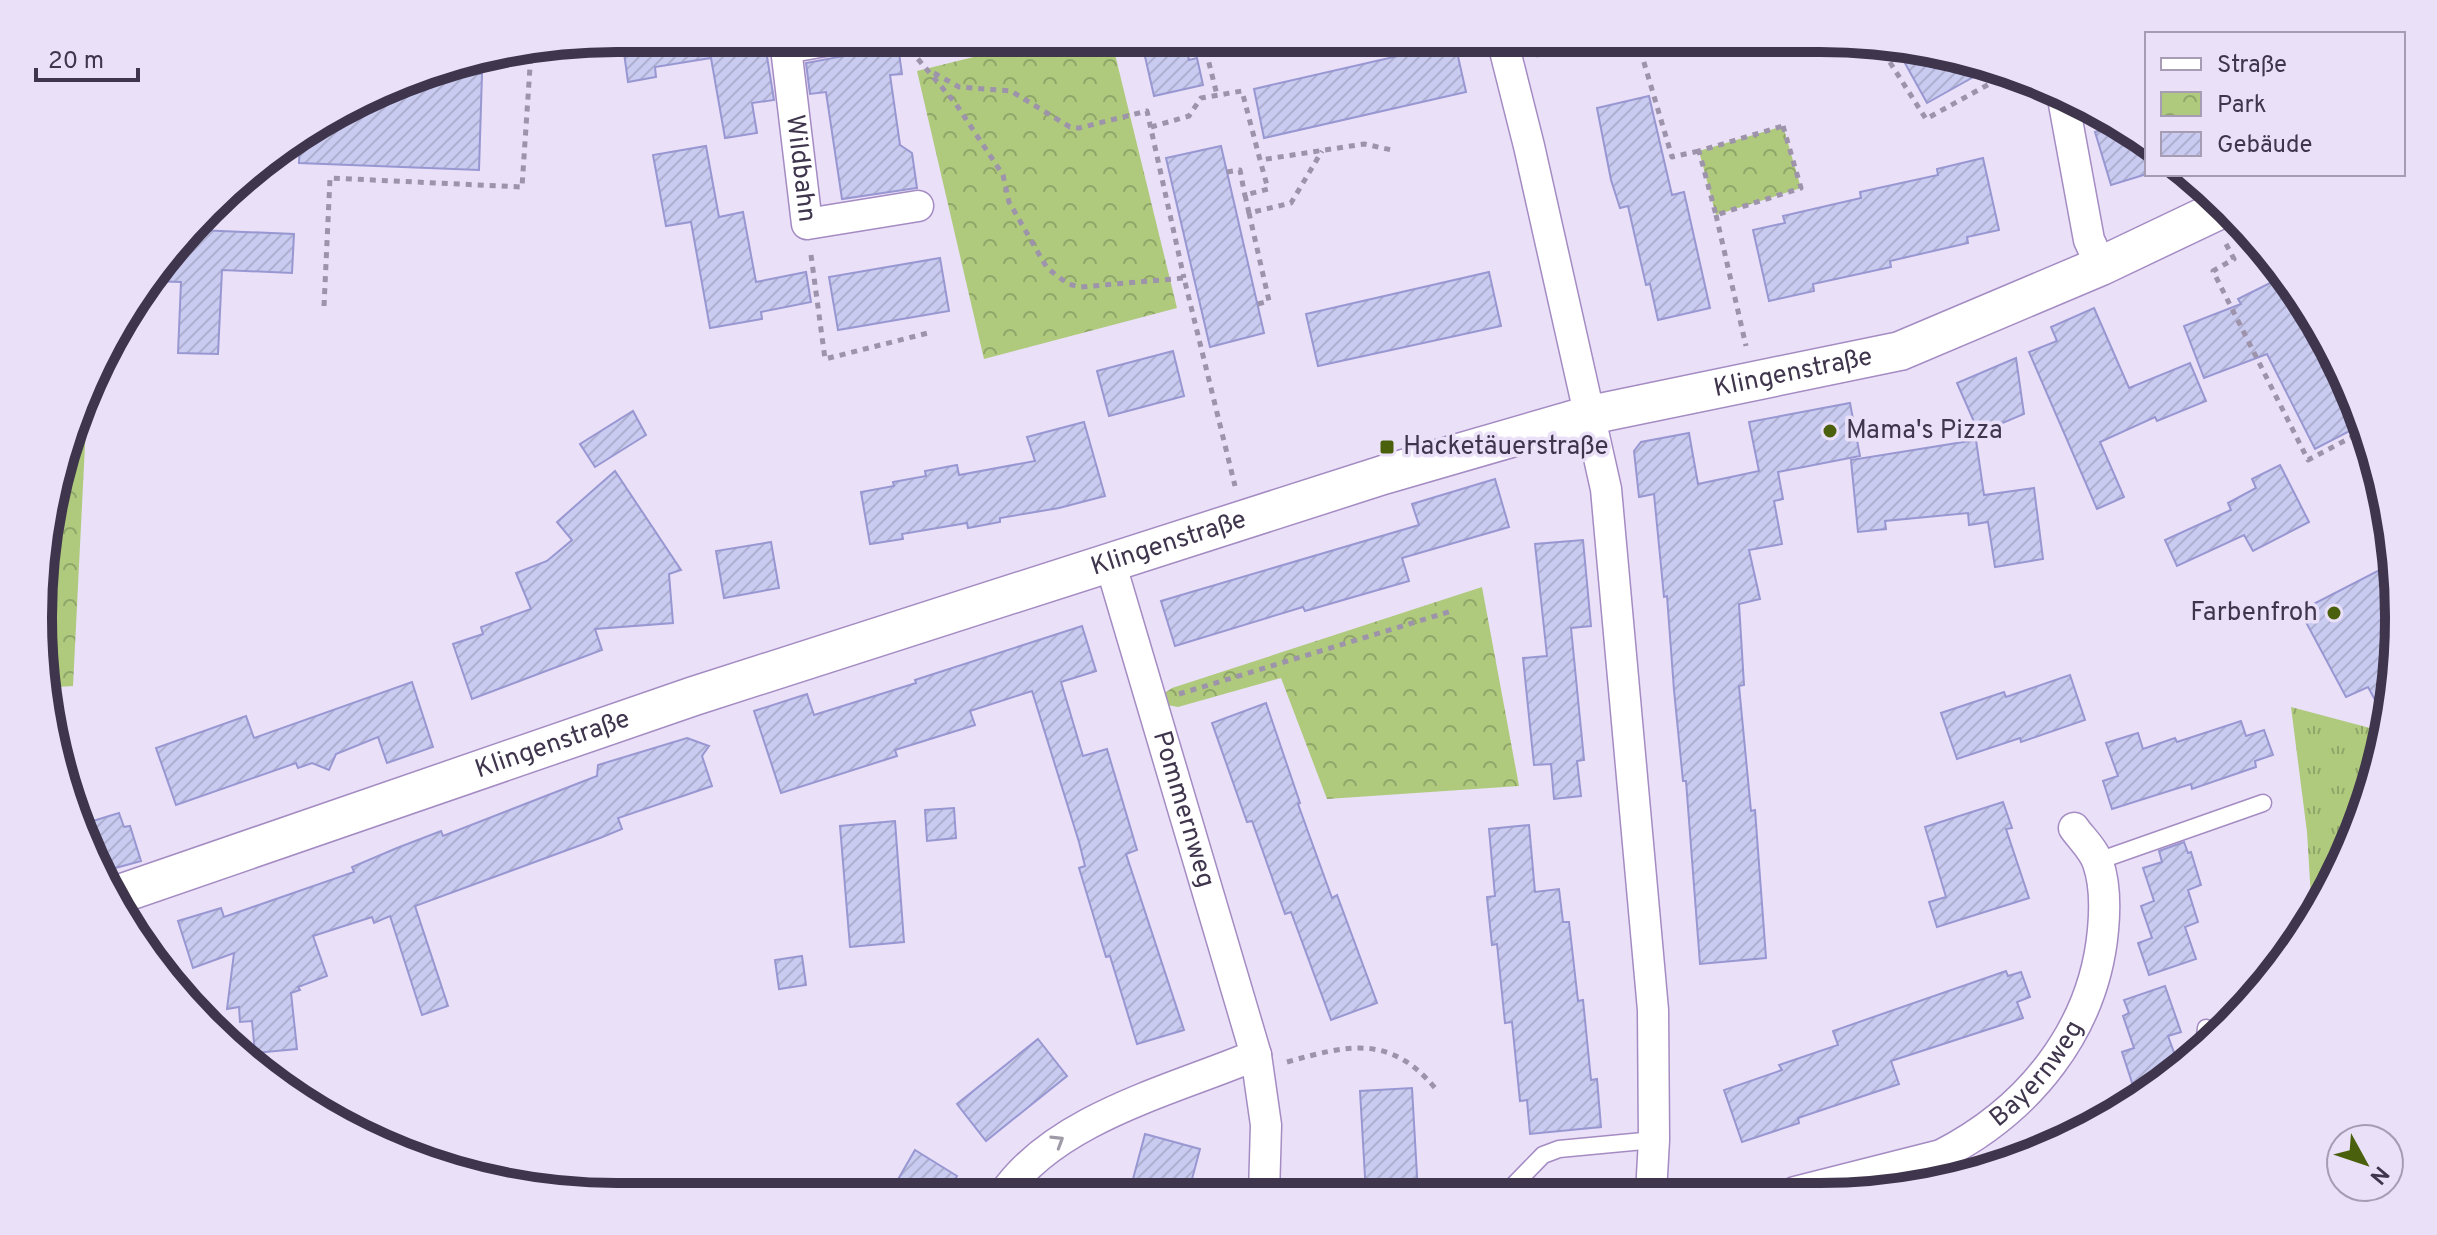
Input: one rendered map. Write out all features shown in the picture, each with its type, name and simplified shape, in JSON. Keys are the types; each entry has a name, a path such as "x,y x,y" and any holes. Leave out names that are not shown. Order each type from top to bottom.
{"street":[{"name":"Wildbahn","path":"785,52 807,224 918,206"},
{"path":"1505,52 1606,489 1653,1010 1652,1183"},
{"path":"2065,108 2089,240 2101,266"},
{"name":"Klingenstraße","path":"124,893 694,696 1436,459 1590,415 1900,351 2101,266 2224,224"},
{"name":"Pommernweg","path":"1110,562 1258,1062 1266,1125 1264,1183"},
{"name":"Bayernweg","path":"1852,1182 1945,1166 1974,1136 2017,1104 2048,1070 2077,1023 2089,994 2102,943 2104,904 2098,861 2074,828"},
{"path":"1013,1183 1032,1160 1085,1125 1258,1062"}],"lane":[{"path":"2098,861 2263,803"},
{"path":"1516,1183 1543,1155 1559,1149 1654,1140"}],"path":[{"path":"912,52 956,104 1003,175 1014,212 1047,268 1068,284 1081,287 1184,278"},
{"path":"1206,52 1217,95"},
{"path":"1641,52 1672,157 1783,126 1801,188 1716,215"},
{"path":"1886,56 1926,119 1996,80"},
{"path":"324,306 330,178 522,187 531,59"},
{"path":"926,68 959,87 1011,91 1070,127 1079,128 1147,111 1237,494"},
{"path":"1151,127 1189,116 1201,98 1242,91 1268,189 1246,197"},
{"path":"1260,160 1364,144 1392,150"},
{"path":"1249,213 1291,203 1322,151"},
{"path":"1699,151 1748,355"},
{"path":"1227,172 1240,170 1269,301 1258,304"},
{"path":"807,224 825,359 932,332"},
{"path":"2224,224 2234,259 2213,271 2308,460 2355,435"},
{"path":"1152,702 1452,611"},
{"path":"1258,1062 1358,1047 1379,1049 1413,1064 1435,1088"}],"green space":[{"path":"994,52 1114,52 1177,308 984,359 917,71"},
{"path":"1783,126 1801,188 1716,215 1699,151"},
{"path":"86,425 73,686 57,687 53,654 53,581 63,507"},
{"path":"1482,587 1519,786 1327,799 1281,678 1178,707 1152,702 1172,688"},
{"path":"2291,707 2374,729 2366,764 2342,834 2311,897 2307,832"}],"building":[{"path":"624,52 766,52 774,100 752,103 757,133 725,138 711,58 655,67 656,77 628,82"},
{"path":"866,52 899,52 902,74 890,75 900,145 912,153 917,188 842,199 826,92 810,94 806,63"},
{"path":"1144,52 1187,52 1189,60 1197,58 1203,85 1154,96"},
{"path":"1416,52 1457,52 1466,92 1264,138 1254,89"},
{"path":"1902,59 1978,75 1927,103"},
{"path":"464,73 482,74 479,170 299,163 300,150 367,110"},
{"path":"1649,96 1672,195 1684,192 1710,308 1658,320 1650,284 1646,285 1628,206 1620,208 1611,180 1597,108"},
{"path":"2104,129 2145,155 2145,175 2111,185 2095,132"},
{"path":"706,146 719,217 743,212 756,282 806,272 811,302 761,312 762,319 710,328 691,222 666,226 653,155"},
{"path":"1221,146 1264,333 1210,347 1166,158"},
{"path":"1983,158 1999,230 1967,237 1968,243 1890,261 1891,267 1813,284 1814,291 1769,301 1753,230 1785,223 1783,216 1861,198 1860,192 1938,175 1937,169"},
{"path":"206,230 294,234 292,273 222,270 218,354 178,353 181,282 163,281"},
{"path":"940,258 949,311 838,330 829,277"},
{"path":"1489,272 1501,326 1318,366 1306,314"},
{"path":"2274,281 2327,367 2353,429 2315,449 2267,354 2204,378 2184,326 2241,304 2238,299"},
{"path":"2094,308 2129,388 2190,363 2206,401 2157,421 2155,417 2100,442 2124,497 2097,509 2029,352 2057,341 2051,327"},
{"path":"1173,351 1184,396 1109,416 1097,371"},
{"path":"2016,358 2024,414 1979,433 1957,383"},
{"path":"1850,403 1860,456 1778,472 1783,499 1774,501 1782,544 1749,550 1760,599 1739,604 1744,685 1739,686 1751,811 1755,810 1766,958 1700,964 1686,781 1683,781 1667,596 1664,597 1654,494 1639,497 1634,451 1641,442 1689,433 1698,484 1759,471 1749,422"},
{"path":"633,411 646,435 595,467 580,444"},
{"path":"1084,422 1105,496 1000,518 1000,522 968,528 967,523 902,534 903,539 870,544 861,492 894,486 893,482 926,476 925,471 957,465 959,475 1035,461 1027,437"},
{"path":"1976,440 1984,495 2034,488 2043,559 1995,567 1988,522 1969,525 1968,513 1885,521 1886,529 1858,532 1851,460"},
{"path":"2280,465 2309,522 2253,551 2244,535 2177,566 2165,540 2231,510 2228,503 2256,488 2252,479"},
{"path":"615,471 681,570 669,574 673,623 595,629 602,650 472,699 453,644 483,634 481,627 531,609 516,573 547,561 572,540 557,522"},
{"path":"1495,479 1509,527 1402,558 1409,581 1305,611 1303,607 1175,646 1161,601 1419,525 1412,504"},
{"path":"1583,540 1591,626 1571,628 1584,760 1577,761 1581,796 1554,799 1551,764 1534,765 1523,658 1547,656 1535,544"},
{"path":"771,542 779,588 724,598 716,551"},
{"path":"2383,568 2384,654 2378,705 2368,687 2346,697 2300,611"},
{"path":"1082,626 1096,671 1061,682 1083,756 1107,749 1137,850 1126,854 1184,1030 1137,1044 1079,868 1085,866 1079,842 1032,691 970,711 975,725 895,750 897,756 781,793 754,711 807,694 814,715"},
{"path":"2070,675 2085,720 1957,759 1941,713 2004,692 2006,697"},
{"path":"412,682 433,747 387,763 378,737 336,754 329,770 312,763 298,768 296,763 176,805 156,748 246,716 254,738"},
{"path":"1266,703 1332,898 1337,895 1377,1003 1331,1020 1291,912 1285,914 1252,821 1247,822 1212,723"},
{"path":"2241,721 2246,736 2264,730 2273,755 2255,761 2256,767 2192,789 2191,784 2112,809 2103,781 2118,776 2106,743 2138,733 2143,749 2175,738 2177,742"},
{"path":"687,738 709,746 702,756 712,786 618,818 622,829 600,838 415,906 448,1006 422,1015 390,916 374,923 372,917 313,936 327,976 298,987 300,990 291,993 297,1049 257,1053 252,1021 240,1022 239,1007 227,1009 234,953 193,968 178,921 221,908 224,917 354,872 352,867 397,848 441,831 443,836 597,776 598,765"},
{"path":"2003,802 2012,828 2006,829 2029,898 1937,927 1929,902 1946,897 1925,827"},
{"path":"954,808 956,838 927,841 925,810"},
{"path":"119,813 124,827 130,826 141,861 111,869 90,822"},
{"path":"895,821 904,942 850,947 840,826"},
{"path":"1529,825 1535,892 1559,889 1563,922 1569,922 1578,1001 1583,1000 1591,1080 1597,1079 1601,1127 1530,1134 1527,1100 1520,1101 1512,1022 1505,1023 1497,944 1492,945 1487,897 1495,896 1489,829"},
{"path":"2184,842 2188,853 2191,852 2201,885 2188,890 2198,922 2185,927 2196,959 2149,975 2138,943 2152,938 2141,906 2154,901 2143,868 2162,862 2159,851"},
{"path":"802,956 806,985 779,989 775,960"},
{"path":"2006,971 2008,976 2021,972 2030,997 2017,1002 2023,1018 1891,1061 1899,1084 1798,1118 1799,1123 1742,1142 1724,1090 1782,1070 1779,1065 1838,1045 1833,1031"},
{"path":"2165,986 2181,1032 2168,1036 2175,1057 2134,1088 2122,1052 2134,1048 2123,1016 2129,1013 2124,1000"},
{"path":"1038,1039 1067,1076 986,1141 957,1104"},
{"path":"1412,1088 1417,1183 1365,1183 1360,1091"},
{"path":"1145,1134 1200,1149 1191,1183 1132,1183"},
{"path":"915,1150 957,1176 953,1183 896,1183"}],"place":[{"name":"Mama's Pizza","path":"1830,431"},
{"name":"Hacketäuerstraße","path":"1387,447"},
{"name":"Farbenfroh","path":"2334,613"}]}
